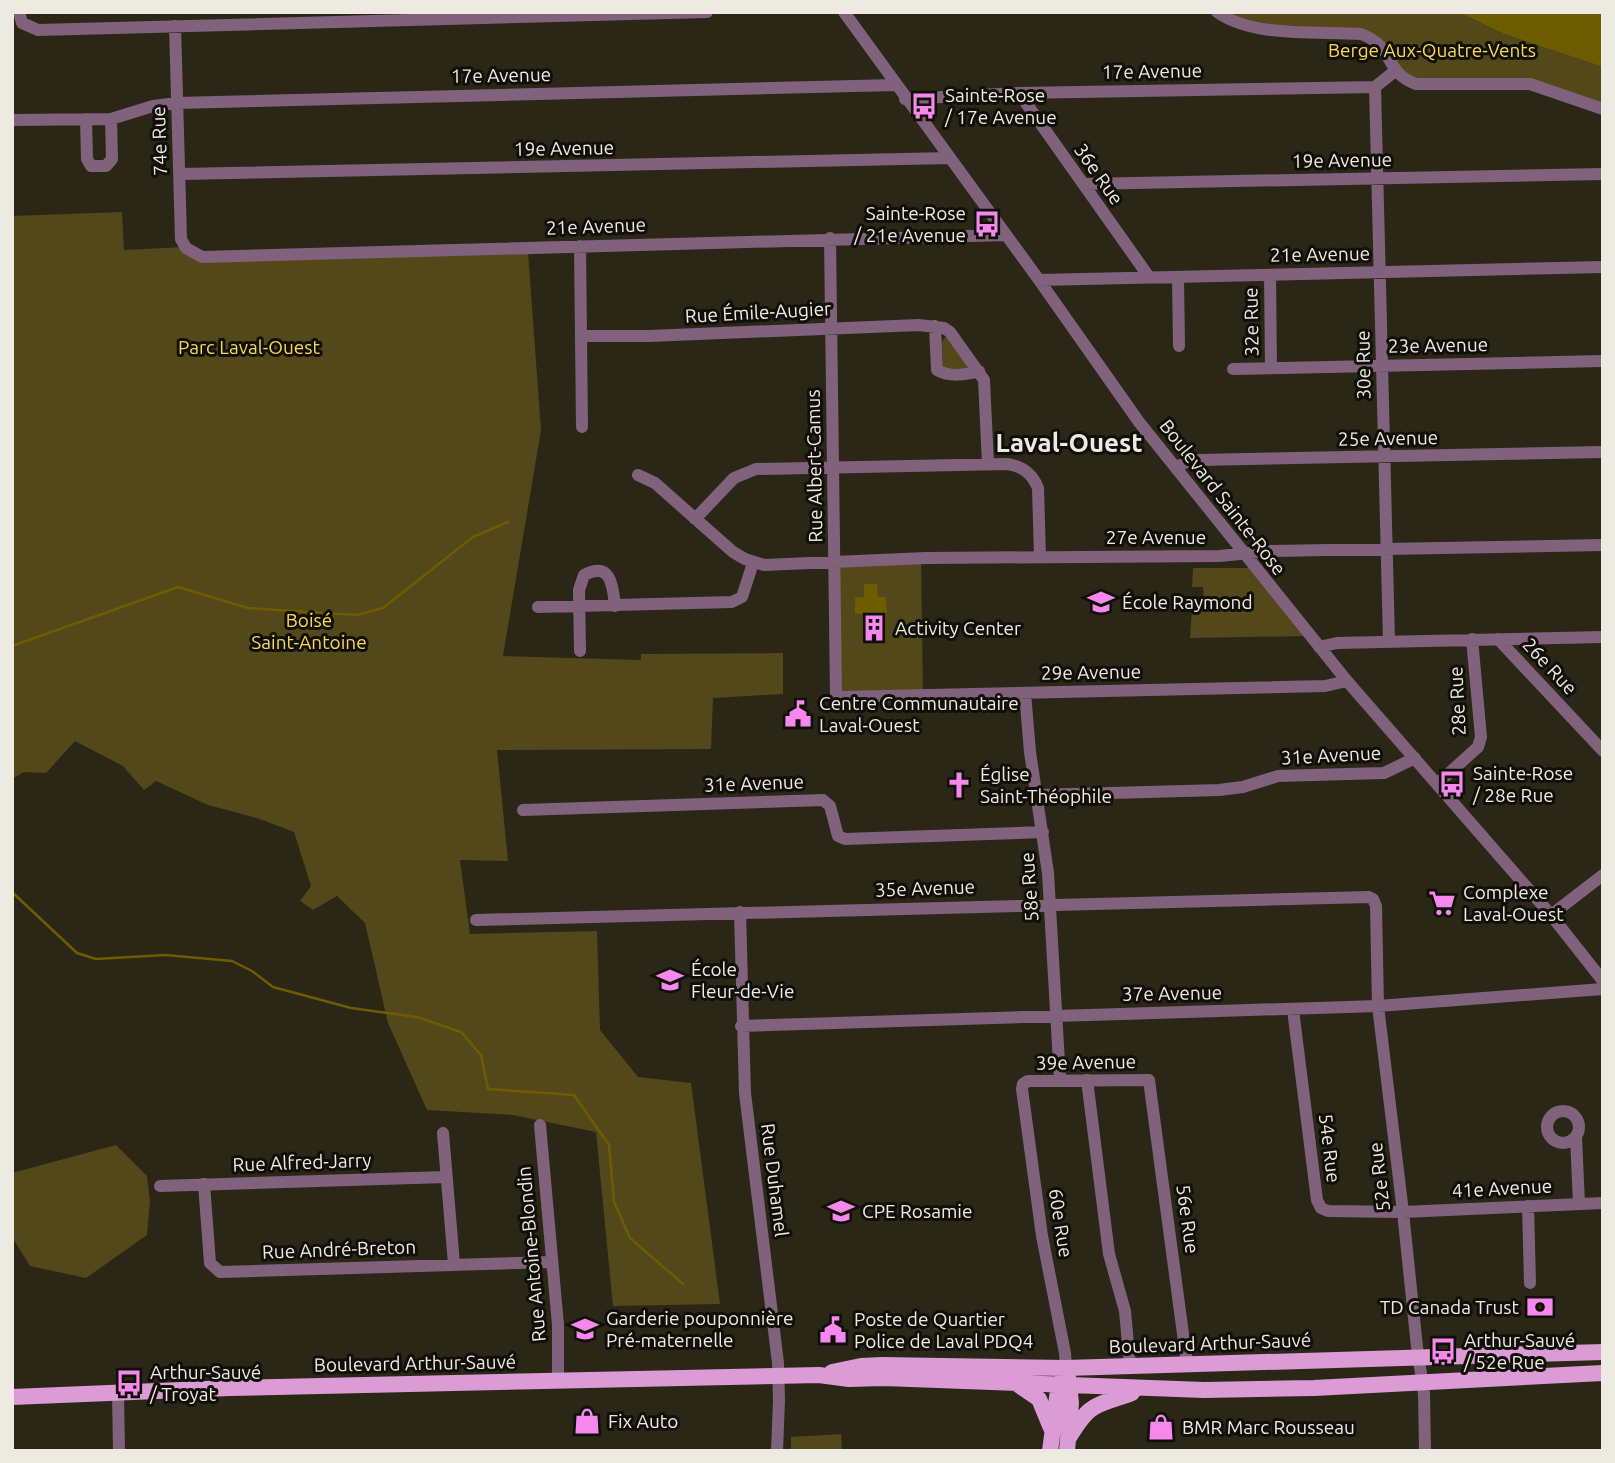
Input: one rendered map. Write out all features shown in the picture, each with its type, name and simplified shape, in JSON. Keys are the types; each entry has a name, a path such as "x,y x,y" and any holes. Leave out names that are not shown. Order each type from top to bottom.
{"main road":[{"name":"Boulevard Arthur-Sauvé","path":"819,1375 861,1366 1066,1368 1603,1352"},
{"path":"1050,1451 1066,1368"},
{"name":"Boulevard Arthur-Sauvé","path":"12,1397 252,1388 819,1375 849,1379 1231,1390 1603,1373"},
{"path":"1015,1382 1039,1399 1052,1433"},
{"path":"1065,1384 1071,1403 1068,1445"},
{"path":"1068,1445 1079,1421 1093,1406 1144,1388"}],"street":[{"path":"19,12 20,19 27,27 38,30 175,26 217,18 707,12"},
{"name":"Boulevard Sainte-Rose","path":"844,12 1139,422 1347,681 1551,915 1603,981"},
{"path":"1217,12 1238,24 1256,29 1361,34 1374,38 1385,49 1395,71 1404,80 1416,84 1530,84 1603,109"},
{"name":"74e Rue","path":"175,26 181,239 189,251"},
{"path":"1375,87 1395,71"},
{"name":"17e Avenue","path":"12,120 111,119 153,106 177,103 895,85"},
{"name":"17e Avenue","path":"905,99 1019,93 1375,87"},
{"name":"30e Rue","path":"1375,87 1389,641"},
{"name":"36e Rue","path":"1019,93 1149,277"},
{"path":"86,119 86,159 91,166 106,166 112,159 111,119"},
{"name":"19e Avenue","path":"180,174 950,158"},
{"name":"19e Avenue","path":"1083,184 1603,174"},
{"name":"21e Avenue","path":"189,251 209,258 1006,235"},
{"name":"Rue Albert-Camus","path":"830,238 836,694"},
{"path":"580,246 582,427"},
{"name":"21e Avenue","path":"1039,280 1603,267"},
{"name":"32e Rue","path":"1270,275 1271,368"},
{"path":"1178,277 1179,346"},
{"path":"979,371 970,374 945,374 937,370 936,326 950,332 979,371 986,385 988,464"},
{"name":"Rue Émile-Augier","path":"583,336 936,326"},
{"name":"23e Avenue","path":"1233,369 1603,360"},
{"name":"25e Avenue","path":"1176,468 1198,460 1603,452"},
{"path":"695,519 726,485 744,472 765,468 1016,465 1023,468 1035,481 1040,502 1040,557"},
{"path":"538,607 737,601 744,593 753,563 724,545 655,483 638,475"},
{"name":"27e Avenue","path":"753,563 772,565 926,558 1244,555 1271,551 1603,545"},
{"path":"580,651 580,583 584,575 592,571 608,576 613,584 615,606"},
{"path":"1319,647 1337,643 1389,641 1603,637"},
{"name":"28e Rue","path":"1437,784 1478,747 1480,737 1472,639"},
{"name":"26e Rue","path":"1498,639 1603,751"},
{"name":"29e Avenue","path":"836,694 841,697 1325,686 1347,681"},
{"name":"58e Rue","path":"1026,692 1028,741 1043,831 1059,1080"},
{"name":"31e Avenue","path":"1038,794 1219,790 1243,787 1278,776 1384,773 1415,758"},
{"name":"31e Avenue","path":"523,810 823,800 830,806 838,836 845,839 1043,831"},
{"path":"1551,915 1603,875"},
{"name":"35e Avenue","path":"477,920 1362,896 1373,899"},
{"name":"52e Rue","path":"1373,899 1376,906 1378,1006 1423,1382 1425,1451"},
{"name":"Rue Duhamel","path":"740,912 741,1026 745,1093 779,1376 777,1451"},
{"name":"37e Avenue","path":"741,1026 1293,1010 1603,989"},
{"name":"54e Rue","path":"1293,1010 1315,1190 1321,1208 1328,1211 1403,1212"},
{"name":"39e Avenue","path":"1023,1084 1028,1081 1059,1080 1149,1080"},
{"path":"1087,1080 1110,1254 1125,1311 1130,1366"},
{"name":"56e Rue","path":"1149,1080 1187,1364"},
{"name":"60e Rue","path":"1023,1084 1042,1236 1066,1368"},
{"name":"Rue Antoine-Blondin","path":"540,1125 558,1325 558,1381"},
{"path":"443,1133 454,1264"},
{"path":"1576,1137 1579,1204"},
{"name":"Rue Alfred-Jarry","path":"160,1186 446,1177"},
{"name":"Rue André-Breton","path":"204,1184 210,1263 220,1272 552,1262"},
{"name":"41e Avenue","path":"1403,1212 1603,1203"},
{"path":"1528,1206 1530,1283"},
{"path":"118,1394 119,1451"}],"green space":[{"name":"Berge Aux-Quatre-Vents","path":"1222,12 1458,12 1504,34 1603,67 1603,108 1536,87 1414,87 1374,38 1265,27"},
{"name":"Boisé Saint-Antoine","path":"122,212 124,250 185,247 195,256 528,252 541,430 503,656 641,660 641,654 783,653 783,694 713,698 711,749 497,750 508,861 460,860 470,934 597,931 600,1030 638,1077 691,1083 720,1304 613,1306 596,1132 513,1115 427,1110 388,1023 365,923 337,896 313,910 300,901 311,886 294,832 257,818 208,805 156,781 144,790 123,766 75,741 46,773 24,772 12,779 12,216"},
{"path":"946,336 967,368 947,369 943,366 942,342"},
{"path":"921,559 923,696 838,693 834,563"},
{"path":"1193,568 1252,568 1308,636 1190,638 1192,609 1204,608 1203,587 1192,587"},
{"path":"116,1145 147,1176 150,1201 147,1235 86,1278 30,1266 12,1237 12,1173"},
{"path":"841,1434 842,1451 791,1451 791,1437"}],"shaded area":[{"path":"1458,12 1603,12 1603,67 1504,34"},
{"path":"864,584 877,584 878,597 886,597 887,613 855,614 855,598 864,597"}],"waterway":[{"path":"12,646 178,587 248,608 357,615 383,608 473,537 508,522"},
{"path":"12,892 77,953 96,959 165,955 232,961 252,971 273,987 351,1008 417,1017 461,1032 481,1055 488,1089 574,1095 609,1145 614,1202 630,1238 683,1284"}],"place":[{"name":"Sainte-Rose / 17e Avenue","path":"924,106"},
{"name":"Sainte-Rose / 21e Avenue","path":"987,224"},
{"name":"École Raymond","path":"1101,602"},
{"name":"Activity Center","path":"874,628"},
{"name":"Centre Communautaire Laval-Ouest","path":"798,714"},
{"name":"Sainte-Rose / 28e Rue","path":"1452,784"},
{"name":"Église Saint-Théophile","path":"959,785"},
{"name":"Complexe Laval-Ouest","path":"1442,903"},
{"name":"École Fleur-de-Vie","path":"670,980"},
{"name":"CPE Rosamie","path":"841,1211"},
{"name":"TD Canada Trust","path":"1540,1307"},
{"name":"Garderie pouponnière Pré-maternelle","path":"585,1329"},
{"name":"Poste de Quartier Police de Laval PDQ4","path":"833,1330"},
{"name":"Arthur-Sauvé / 52e Rue","path":"1443,1351"},
{"name":"Arthur-Sauvé / Troyat","path":"129,1383"},
{"name":"Fix Auto","path":"587,1421"},
{"name":"BMR Marc Rousseau","path":"1161,1427"}],"district":[{"name":"Laval-Ouest","path":"1069,442"}],"park label":[{"name":"Parc Laval-Ouest","path":"249,347"}]}
